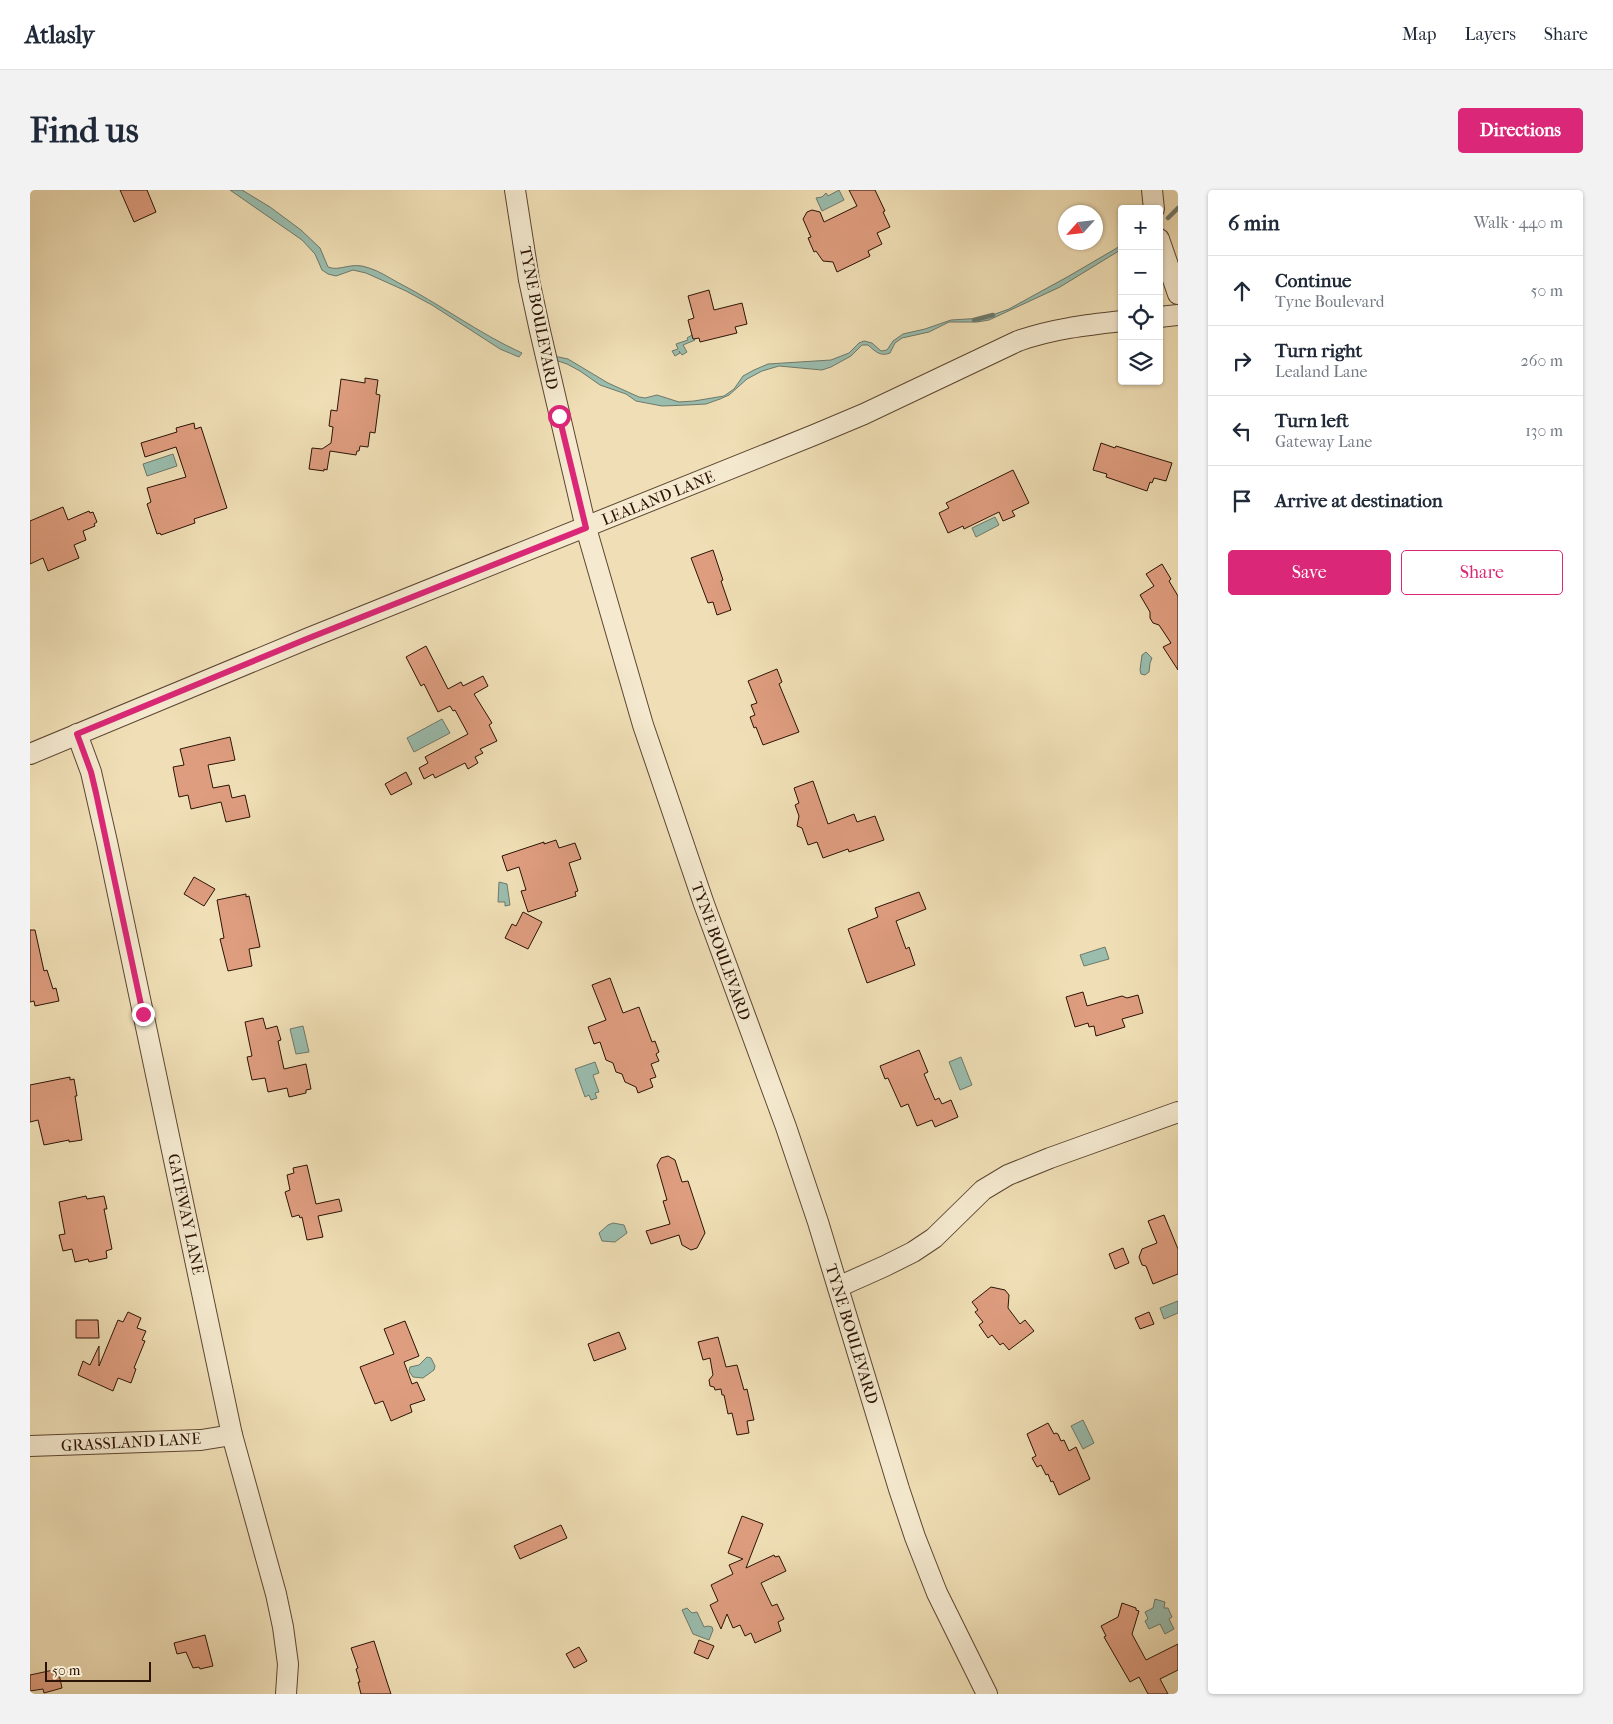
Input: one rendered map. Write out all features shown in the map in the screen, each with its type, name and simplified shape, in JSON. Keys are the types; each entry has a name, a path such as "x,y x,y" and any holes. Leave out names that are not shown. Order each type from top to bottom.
{"street":[{"name":"TYNE BOULEVARD","path":"515,190 529,280 586,528 643,726 704,904 789,1136 838,1287 899,1489 924,1560 944,1609 987,1694"},
{"path":"1152,190 1154,205"},
{"path":"1163,250 1178,294"},
{"path":"1163,317 1178,315"},
{"name":"LEALAND LANE","path":"30,754 336,627 586,528 864,414 1018,341 1042,333 1075,326 1118,321"},
{"name":"GATEWAY LANE","path":"77,734 91,772 107,842 232,1435 284,1627 288,1664 286,1694"},
{"path":"838,1287 913,1252 934,1238 983,1190 1008,1175 1178,1112"},
{"name":"GRASSLAND LANE","path":"30,1446 201,1440 232,1435"}],"shaded area":[{"path":"230,190 242,190 270,207 301,230 320,248 328,267 363,266 376,271 490,337 522,353 519,357 500,349 432,305 366,273 353,270 336,276 328,274 322,270 315,254 302,240"},
{"path":"839,190 844,200 822,211 816,198 822,197 826,193 828,196"},
{"path":"1118,247 1118,251 1060,287 989,320 949,322 929,332 902,338 895,343 890,353 886,354 878,353 868,345 862,345 851,356 822,370 779,366 762,371 747,379 729,395 706,404 662,406 636,401 626,394 600,385 580,371 555,360 554,356 568,359 608,383 639,397 645,398 657,395 679,402 694,401 724,396 734,389 743,376 768,364 831,360 849,353 859,343 864,341 872,343 881,351 887,350 893,341 903,334 951,320 984,318 1009,309"},
{"path":"692,335 695,340 683,345 687,352 682,355 679,351 680,353 675,356 672,351 678,349 676,344 688,340 687,338"},
{"path":"173,454 177,466 147,476 143,464"},
{"path":"995,517 999,525 976,537 972,528"},
{"path":"1146,652 1152,658 1149,672 1145,675 1141,674 1140,670 1142,655"},
{"path":"442,719 450,733 414,752 407,738"},
{"path":"499,882 507,884 510,905 505,906 505,902 498,902"},
{"path":"1105,947 1109,959 1084,966 1080,955"},
{"path":"303,1026 309,1052 296,1054 290,1029"},
{"path":"961,1057 972,1085 960,1090 949,1062"},
{"path":"595,1062 599,1073 593,1075 599,1092 595,1093 597,1098 591,1100 589,1095 585,1097 575,1069"},
{"path":"613,1223 624,1225 627,1233 615,1242 602,1241 599,1233"},
{"path":"1178,1301 1178,1313 1164,1319 1160,1308"},
{"path":"427,1357 431,1358 435,1366 434,1370 423,1378 413,1377 409,1371 410,1367 419,1365"},
{"path":"1083,1420 1094,1443 1083,1449 1071,1426"},
{"path":"1155,1599 1165,1602 1164,1608 1168,1608 1172,1617 1169,1619 1174,1629 1165,1634 1160,1624 1149,1629 1145,1621 1148,1619 1145,1612 1153,1608"},
{"path":"687,1608 692,1613 697,1612 704,1627 712,1627 713,1630 709,1640 693,1634 682,1610"}],"building":[{"path":"120,190 147,190 156,212 134,222"},
{"path":"849,190 875,190 890,227 877,233 882,244 868,251 870,256 837,272 833,262 823,261 816,251 814,252 808,238 811,237 803,219 807,212 812,210 820,212 824,222 857,206"},
{"path":"709,290 714,310 742,303 747,324 735,327 737,333 700,342 699,338 693,339 688,320 694,318 688,296"},
{"path":"365,378 378,380 376,394 380,395 375,433 370,432 368,447 360,446 356,455 330,451 327,470 309,469 312,448 322,449 331,443 333,427 329,426 331,410 337,411 341,379 365,383"},
{"path":"194,423 195,429 201,427 227,508 194,519 195,523 161,535 160,533 157,534 147,504 151,502 147,488 186,477 176,447 145,457 141,443 177,432 176,428"},
{"path":"1101,443 1172,463 1166,481 1154,478 1152,483 1150,482 1147,491 1106,477 1107,474 1093,470"},
{"path":"1013,470 1029,503 1012,511 1015,516 1003,521 999,512 964,529 963,526 948,533 939,513 949,508 946,503"},
{"path":"63,507 68,520 89,511 90,513 93,512 97,522 94,524 95,526 83,531 86,540 74,545 79,558 48,571 43,558 30,564 30,521"},
{"path":"713,550 731,610 717,615 713,602 708,603 691,558"},
{"path":"1162,564 1178,596 1178,670 1163,647 1171,643 1159,625 1153,623 1150,618 1150,612 1140,595 1154,586 1146,574"},
{"path":"426,646 448,689 461,682 463,686 483,676 488,686 474,694 492,723 489,725 497,741 480,749 483,753 475,757 478,763 468,769 465,763 435,778 433,774 424,779 419,768 428,763 425,757 468,734 455,710 453,711 450,706 438,712 424,684 421,686 406,657"},
{"path":"777,669 782,682 779,684 799,732 763,745 750,717 755,715 751,705 757,703 748,681"},
{"path":"230,737 235,760 208,765 213,788 229,785 232,798 245,795 250,817 226,822 221,802 191,809 188,795 179,797 173,767 184,765 180,749"},
{"path":"406,772 412,784 391,795 385,784"},
{"path":"813,781 828,824 854,814 857,822 875,816 884,840 849,852 848,849 823,858 817,842 808,845 802,828 797,826 799,816 795,805 799,803 794,788"},
{"path":"556,840 559,848 575,843 581,859 569,863 578,891 575,892 576,896 528,912 521,891 526,890 519,867 507,871 502,856"},
{"path":"194,877 215,889 204,906 184,894"},
{"path":"919,892 926,909 896,921 906,949 909,947 915,965 867,983 848,929 878,917 875,908"},
{"path":"246,894 246,897 249,896 260,947 249,949 252,966 228,971 220,939 224,938 217,900"},
{"path":"523,912 542,922 528,949 505,938 512,924 516,926"},
{"path":"30,930 35,930 44,971 47,970 53,989 56,988 59,1001 35,1006 34,1001 30,1002"},
{"path":"610,978 623,1013 639,1007 652,1042 655,1041 659,1052 656,1054 659,1061 651,1064 656,1077 650,1079 653,1087 638,1093 636,1087 625,1082 622,1074 616,1072 613,1063 606,1060 600,1042 594,1044 588,1027 606,1020 592,985"},
{"path":"1083,992 1087,1006 1122,996 1127,998 1138,995 1143,1013 1122,1019 1125,1027 1096,1036 1094,1026 1089,1027 1088,1023 1075,1027 1066,997"},
{"path":"263,1018 266,1029 277,1026 281,1040 278,1041 284,1069 306,1064 311,1089 306,1090 306,1093 289,1097 287,1088 268,1092 265,1078 252,1080 247,1057 252,1056 245,1022"},
{"path":"919,1050 928,1072 924,1074 935,1100 939,1098 942,1104 951,1100 958,1117 935,1127 932,1120 917,1126 908,1104 901,1107 888,1078 885,1079 880,1066"},
{"path":"70,1077 70,1080 74,1079 82,1140 69,1142 69,1140 44,1145 38,1120 30,1122 30,1085"},
{"path":"668,1156 675,1160 682,1182 688,1181 705,1233 697,1248 691,1250 682,1245 679,1235 651,1244 646,1231 670,1224 663,1201 667,1200 657,1165 661,1158"},
{"path":"307,1165 316,1204 339,1199 342,1211 318,1216 323,1237 307,1240 302,1217 300,1218 299,1215 292,1217 285,1192 290,1190 287,1175 294,1173 293,1168"},
{"path":"86,1196 87,1199 104,1196 107,1209 104,1209 112,1249 106,1251 107,1258 89,1262 88,1259 75,1262 72,1249 63,1251 59,1235 65,1234 59,1202"},
{"path":"1164,1215 1178,1249 1178,1274 1153,1284 1146,1266 1142,1265 1139,1257 1142,1249 1157,1243 1148,1221"},
{"path":"1123,1248 1129,1263 1115,1269 1109,1254"},
{"path":"991,1287 1005,1290 1009,1295 1008,1308 1020,1324 1025,1320 1034,1331 1009,1350 1003,1343 1000,1345 992,1335 988,1338 979,1325 983,1322 975,1312 978,1310 972,1302"},
{"path":"128,1312 141,1318 137,1328 146,1331 142,1340 145,1341 134,1368 136,1369 131,1383 118,1378 113,1391 78,1375 83,1361 90,1365 99,1346 99,1366 118,1320 123,1322"},
{"path":"1149,1312 1154,1324 1140,1329 1135,1318"},
{"path":"76,1320 98,1320 99,1338 76,1338"},
{"path":"405,1321 419,1356 404,1362 412,1384 417,1382 425,1400 410,1405 412,1412 391,1421 383,1401 375,1404 360,1367 394,1354 384,1329"},
{"path":"619,1332 626,1349 594,1361 588,1344"},
{"path":"718,1337 726,1367 737,1365 744,1390 747,1389 754,1420 747,1421 749,1433 737,1435 732,1413 728,1414 721,1389 715,1390 714,1387 710,1386 709,1380 713,1375 710,1358 703,1360 698,1342"},
{"path":"1048,1423 1054,1434 1058,1434 1061,1441 1064,1440 1069,1451 1076,1447 1090,1479 1059,1495 1048,1474 1046,1475 1041,1465 1037,1467 1032,1458 1036,1456 1027,1434"},
{"path":"742,1516 763,1524 746,1568 774,1555 775,1557 779,1556 786,1571 761,1583 772,1606 777,1604 784,1619 778,1622 781,1631 755,1643 751,1633 745,1636 740,1625 733,1628 727,1614 721,1629 710,1605 718,1601 711,1585 733,1574 729,1565 743,1559 728,1553"},
{"path":"561,1525 567,1538 520,1559 514,1546"},
{"path":"1122,1603 1139,1611 1132,1634 1146,1660 1178,1644 1178,1670 1160,1679 1168,1694 1148,1694 1139,1677 1130,1682 1104,1637 1106,1636 1101,1626 1118,1617"},
{"path":"205,1635 213,1666 200,1669 199,1667 193,1668 186,1652 177,1654 174,1643"},
{"path":"699,1640 714,1646 708,1659 694,1653"},
{"path":"374,1641 391,1694 361,1694 356,1669 358,1668 351,1648"},
{"path":"579,1647 587,1661 574,1668 566,1654"},
{"path":"58,1669 62,1688 44,1693 43,1689 30,1691 30,1675"}],"waterway":[{"path":"1168,218 1178,208"},
{"path":"974,320 993,315"}],"route":[{"path":"143,1014 96,793 86,755 77,734 309,638 586,528 559,416"}]}
